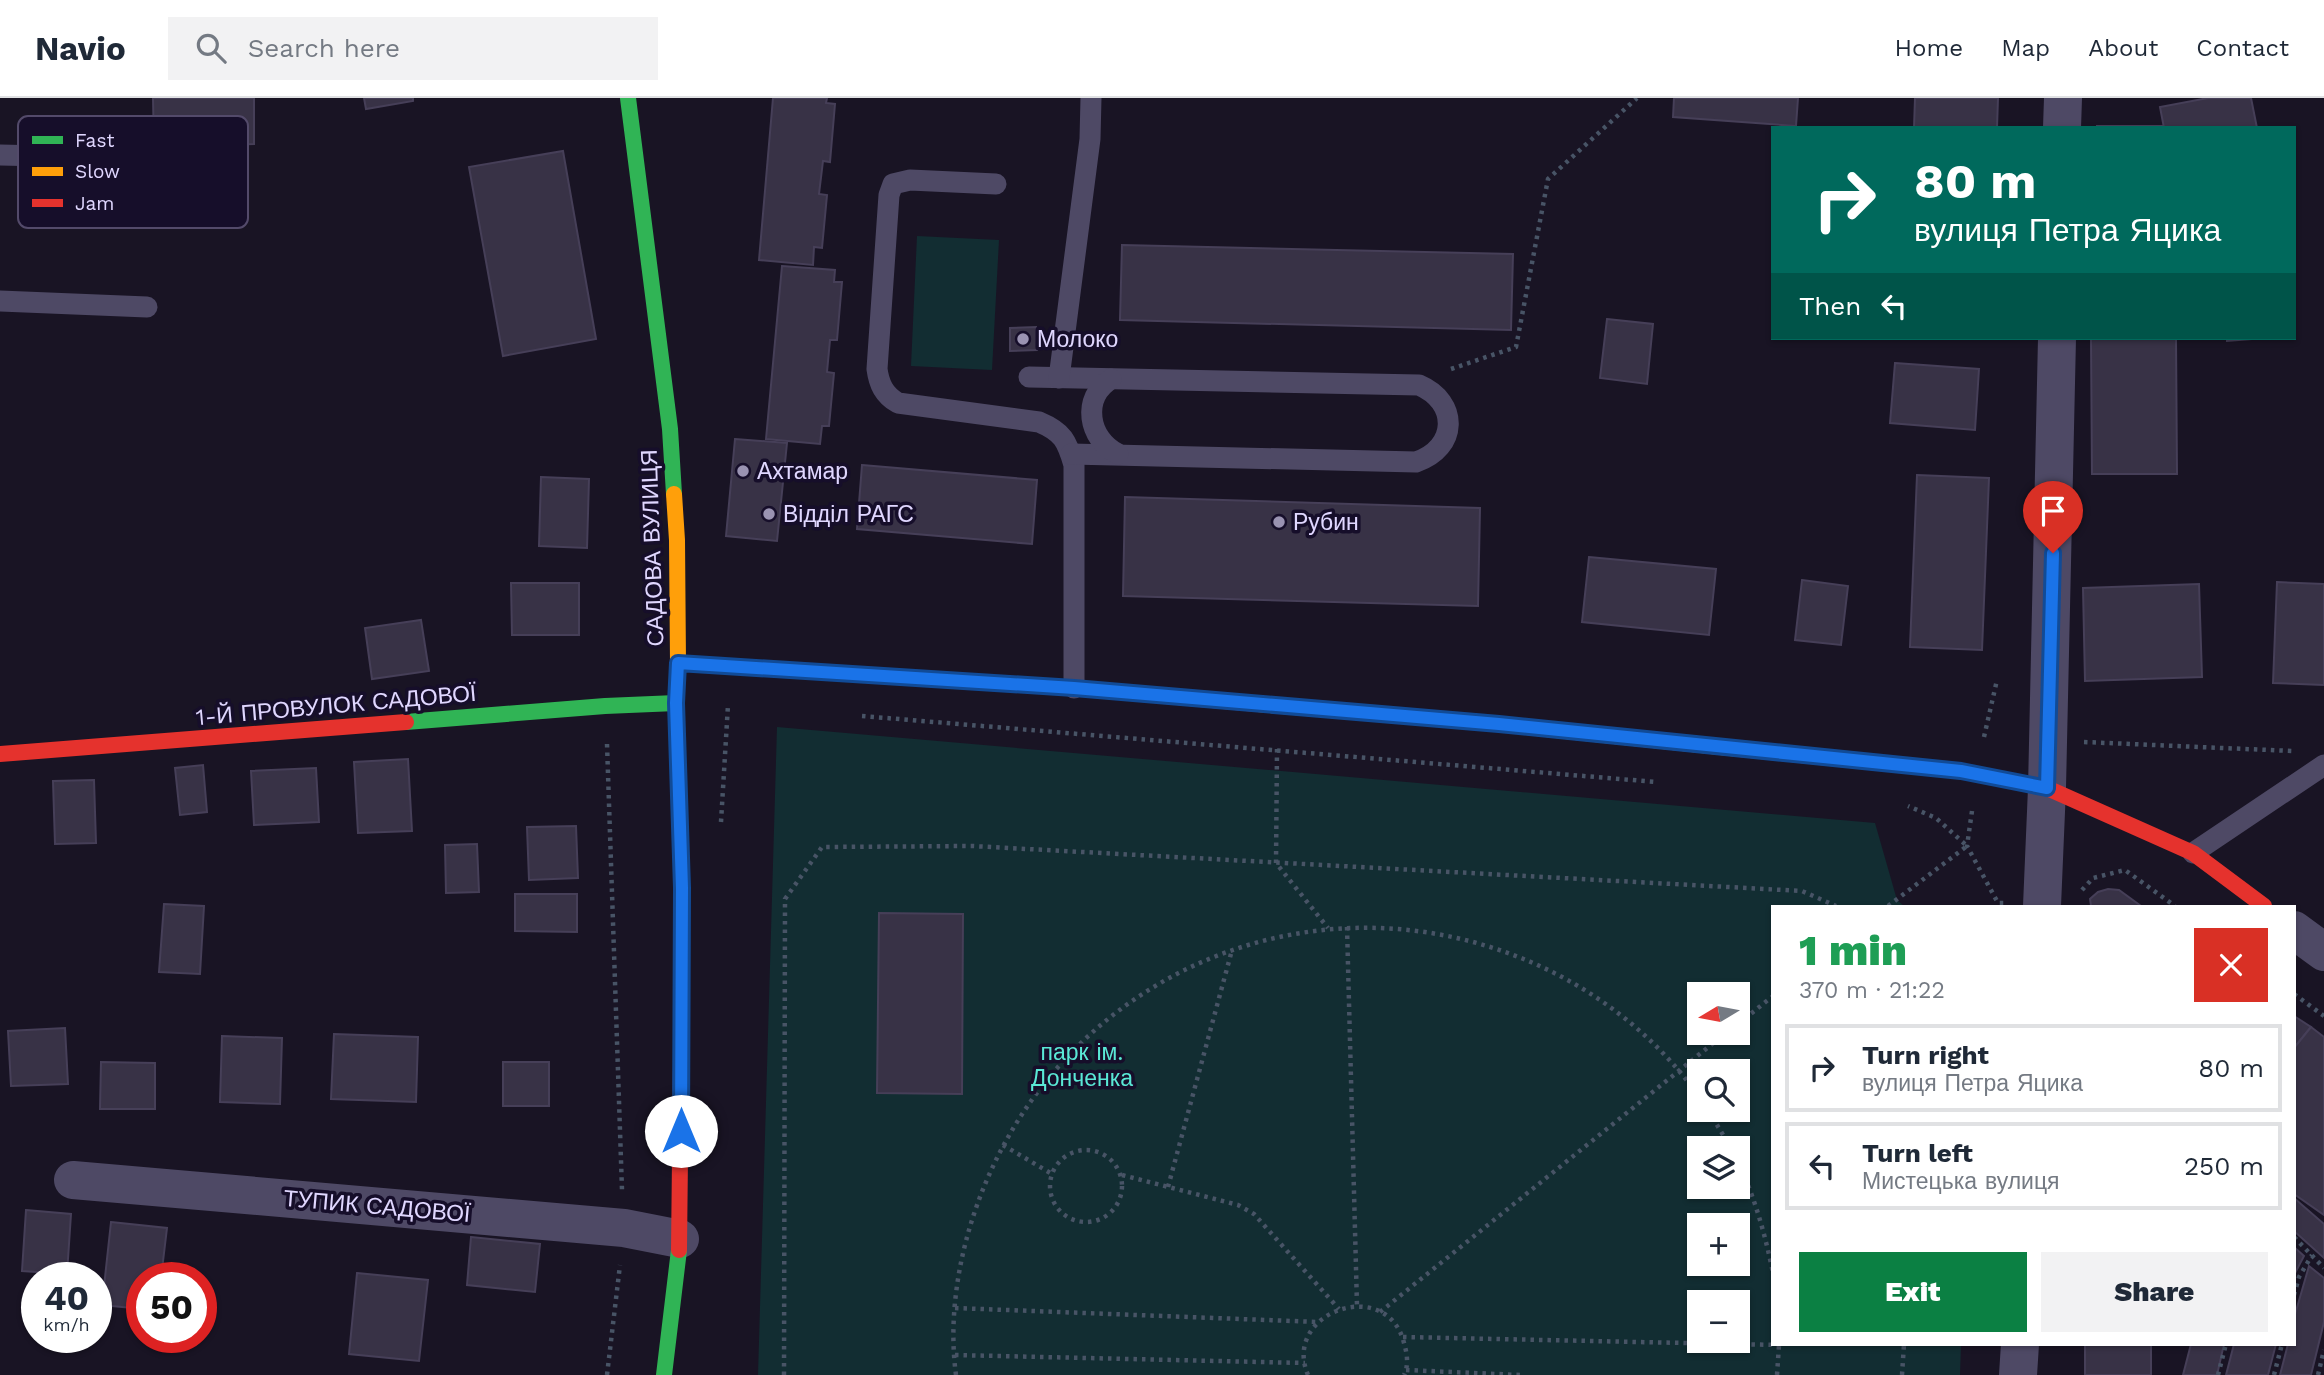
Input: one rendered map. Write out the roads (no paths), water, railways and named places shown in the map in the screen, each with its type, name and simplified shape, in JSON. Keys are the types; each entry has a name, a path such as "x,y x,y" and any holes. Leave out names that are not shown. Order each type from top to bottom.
{"street":[{"name":"САДОВА ВУЛИЦЯ","path":"628,98 670,429 677,540 676,703 682,888 680,1239 664,1375"},
{"path":"2062,126 2063,98"},
{"path":"2042,905 2049,741 2057,340"},
{"path":"678,663 1074,688 1499,724 1961,771 2047,788 2193,853 2263,905"},
{"name":"1-Й ПРОВУЛОК САДОВОЇ","path":"0,754 605,706 676,703"},
{"path":"2296,931 2324,952"},
{"name":"ТУПИК САДОВОЇ","path":"73,1180 624,1228 680,1239"},
{"path":"2018,1375 2020,1346"}],"lane":[{"path":"1059,378 1090,139 1091,98"},
{"path":"0,155 18,155"},
{"path":"996,184 910,180 893,184 889,195 877,369 879,382 889,397 898,403 1039,422 1060,433 1074,465 1074,688"},
{"path":"0,301 147,307"},
{"path":"1029,377 1419,385 1439,397 1448,419 1448,431 1437,452 1416,462 1071,454"},
{"path":"1111,379 1095,397 1092,416 1096,435 1110,450 1118,454"},
{"path":"2193,853 2324,765"}],"place":[{"name":"Молоко","path":"1023,339"},
{"name":"Ахтамар","path":"743,471"},
{"name":"Відділ РАГС","path":"769,514"},
{"name":"Рубин","path":"1279,522"}],"park label":[{"name":"парк ім. Донченка","path":"1082,1065"}]}
